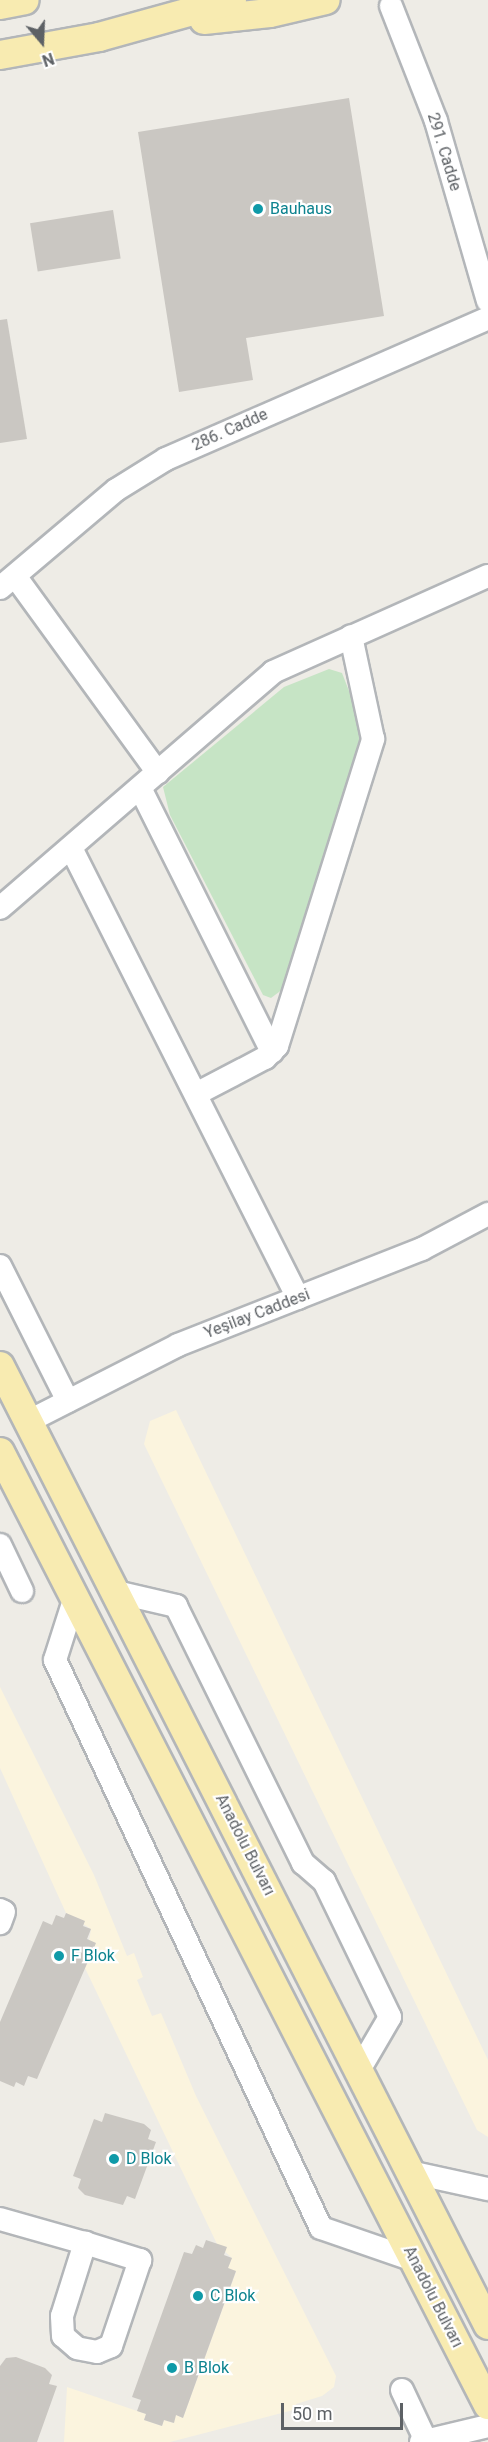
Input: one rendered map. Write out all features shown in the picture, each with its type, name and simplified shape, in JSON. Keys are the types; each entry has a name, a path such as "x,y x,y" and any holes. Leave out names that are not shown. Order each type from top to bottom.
{"main road":[{"path":"0,4 25,0"},
{"path":"0,55 139,27 232,0"},
{"path":"139,27 270,14 326,0"},
{"name":"Anadolu Bulvarı","path":"0,1366 488,2325"},
{"name":"Anadolu Bulvarı","path":"0,1452 7,1476 75,1597 488,2404"}],"street":[{"name":"291. Cadde","path":"391,6 436,122 488,301"},
{"name":"286. Cadde","path":"7,582 116,490 166,459 488,318"},
{"path":"0,908 273,672 488,576"},
{"path":"7,582 158,773"},
{"path":"196,1094 272,1052 373,739 351,636"},
{"path":"140,788 272,1052"},
{"path":"71,848 298,1298"},
{"name":"Yeşilay Caddesi","path":"29,1421 178,1345 422,1249 488,1214"},
{"path":"0,1266 68,1401"},
{"path":"0,1545 22,1591"},
{"path":"116,1592 176,1606 303,1863 324,1881 390,2017 359,2070"},
{"path":"75,1597 55,1660 321,2228 414,2260"},
{"path":"0,1910 4,1912 0,1923"},
{"path":"410,2172 488,2189"},
{"path":"0,2219 85,2243 140,2260 111,2346 97,2352 77,2348 63,2336 62,2316 85,2243"},
{"path":"402,2391 424,2441 488,2426"}],"shaded area":[{"path":"176,1410 488,2060 488,2137 477,2130 144,1444 150,1421"},
{"path":"0,1687 94,1875 127,1956 134,1953 143,1977 137,1980 152,2016 161,2013 196,2096 336,2376 334,2387 322,2396 296,2404 297,2409 170,2442 64,2442 67,2387 146,2414 144,2420 162,2426 164,2420 173,2423 176,2415 183,2418 236,2272 228,2268 232,2258 217,2244 85,1968 91,1929 66,1913 0,1768"}],"green space":[{"path":"329,669 342,673 363,727 287,986 271,998 263,995 170,815 163,787 284,687"}],"building":[{"name":"Bauhaus","path":"349,98 384,316 246,338 253,380 179,392 138,132"},
{"path":"113,210 121,258 38,272 30,223"},
{"path":"7,319 27,439 0,443 0,320"},
{"path":"66,1913 85,1921 83,1926 91,1929 87,1939 96,1943 37,2079 28,2076 24,2086 16,2082 14,2087 0,2081 0,2022 43,1921 52,1925 56,1915 64,1918"},
{"name":"D Blok","path":"105,2113 144,2124 151,2130 148,2139 156,2142 135,2199 127,2196 123,2205 85,2195 78,2188 81,2179 73,2176 94,2119 102,2122"},
{"path":"206,2240 227,2247 224,2255 232,2258 228,2268 236,2271 183,2418 176,2415 174,2423 164,2420 162,2426 144,2420 146,2414 137,2411 141,2400 132,2397 184,2252 192,2254 196,2245 203,2248"},
{"path":"16,2357 45,2368 52,2375 49,2384 57,2386 37,2442 0,2442 0,2366 6,2358"}],"place":[{"name":"Bauhaus","path":"258,209"},
{"name":"F Blok","path":"59,1956"},
{"name":"D Blok","path":"114,2159"},
{"name":"C Blok","path":"198,2296"},
{"name":"B Blok","path":"172,2368"}]}
